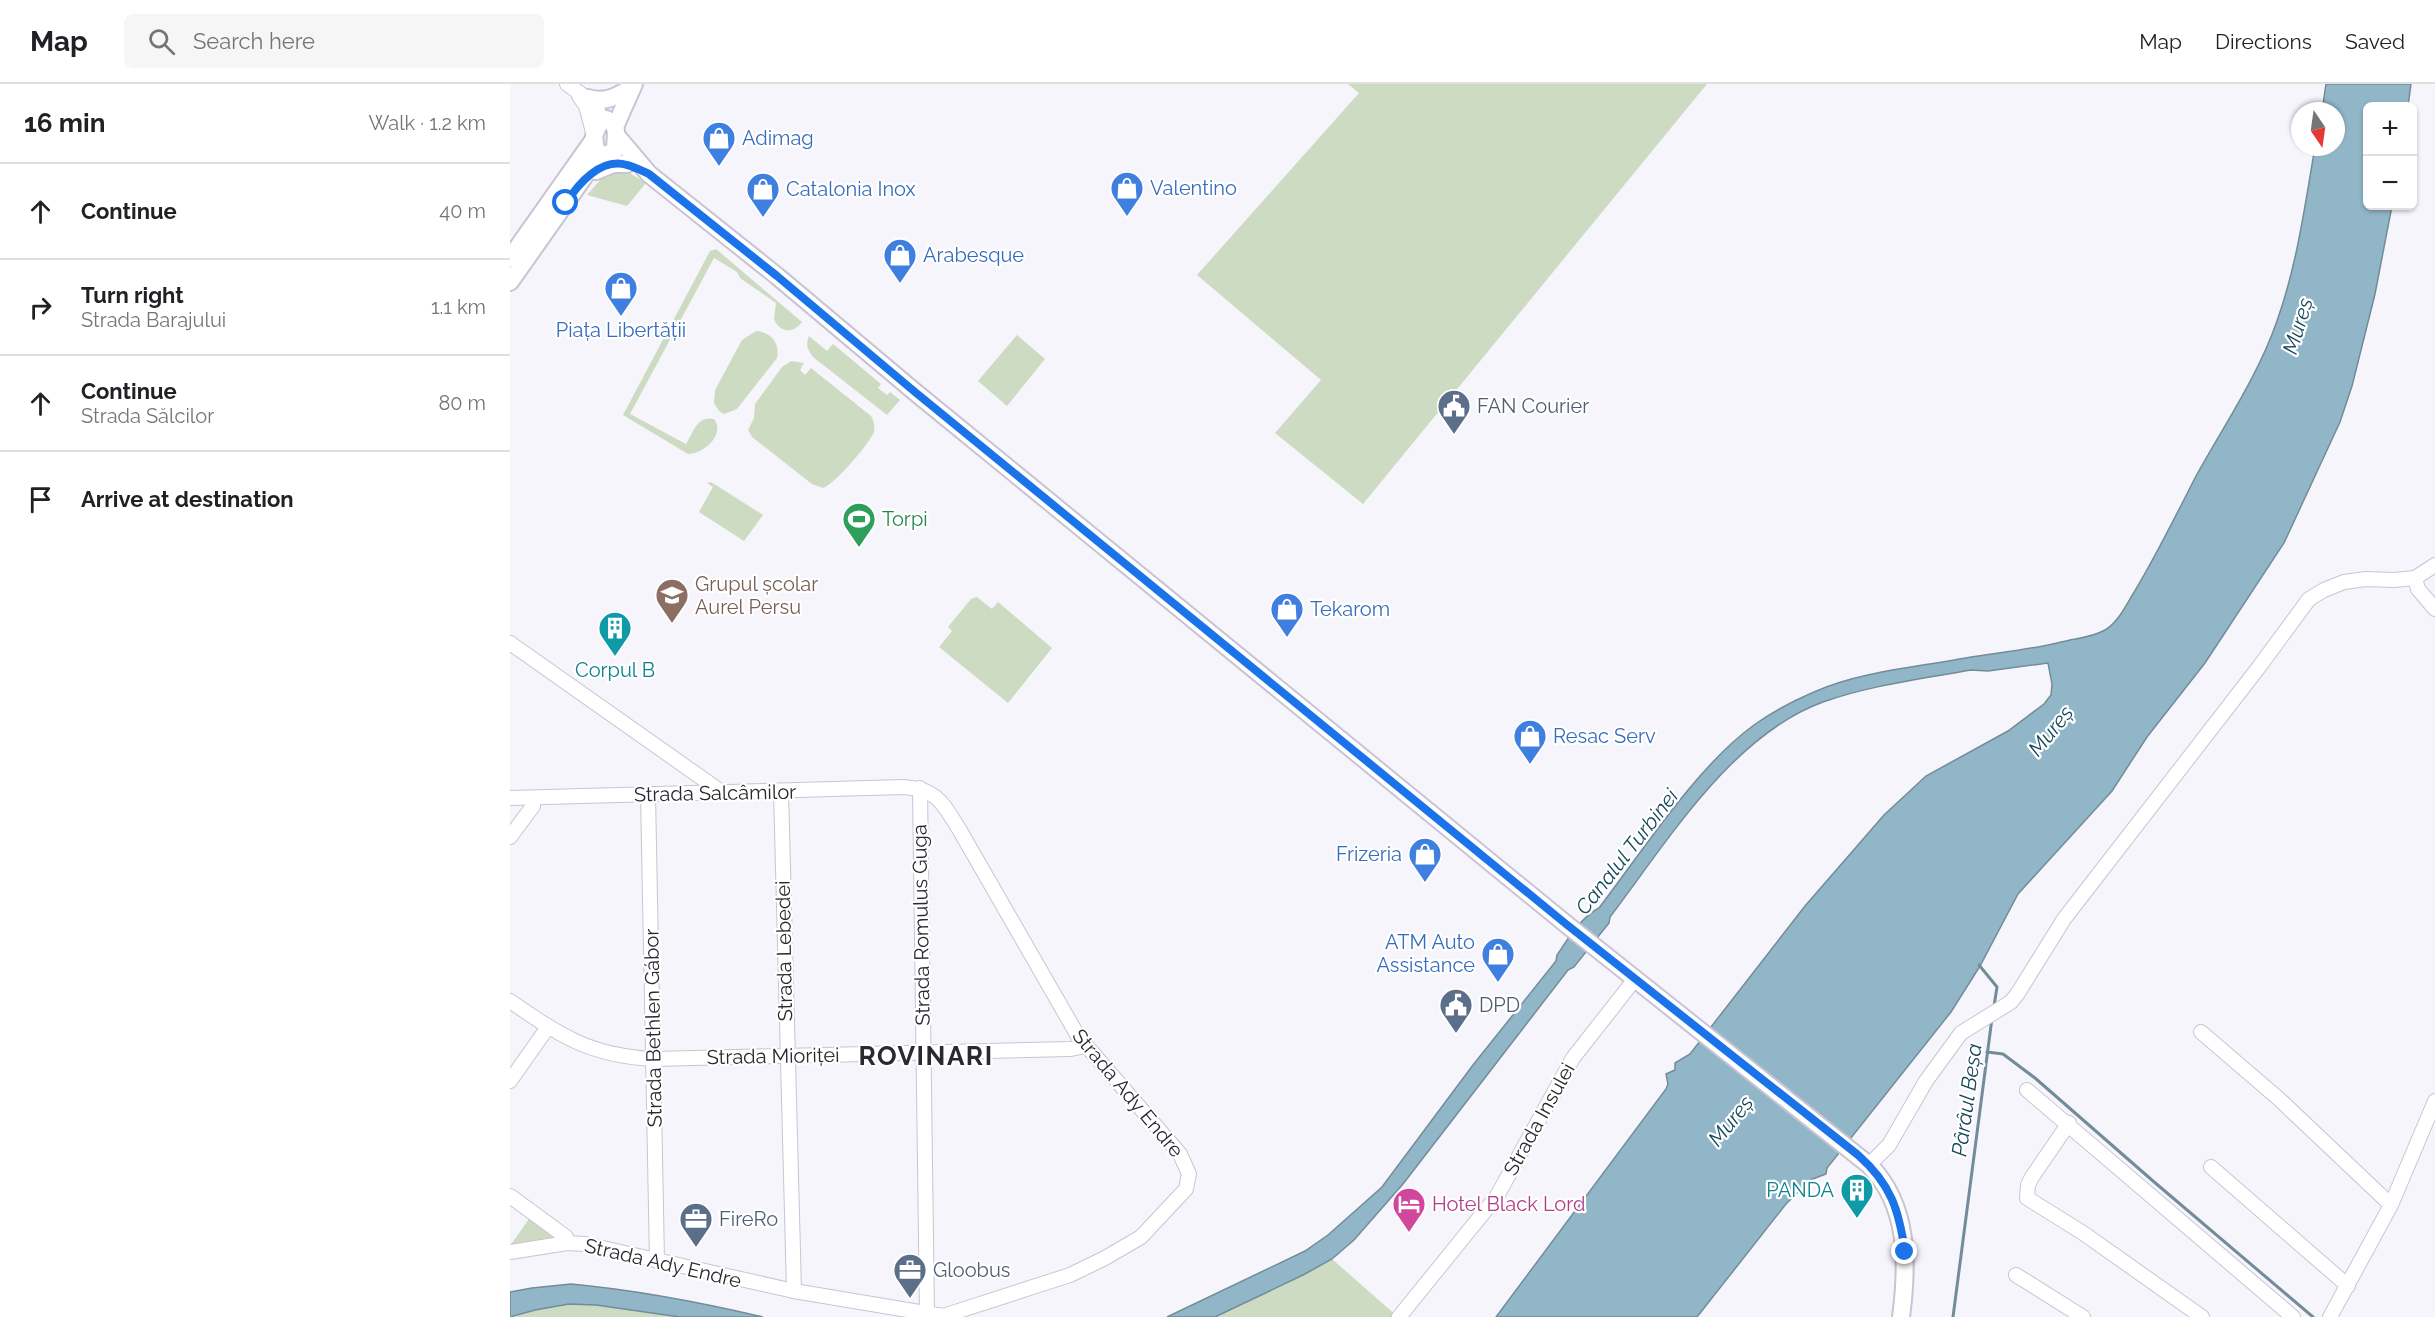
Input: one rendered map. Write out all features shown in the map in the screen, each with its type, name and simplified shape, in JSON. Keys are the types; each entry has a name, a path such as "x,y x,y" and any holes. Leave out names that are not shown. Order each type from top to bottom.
{"main road":[{"path":"577,90 600,100 611,99 632,85"},
{"path":"510,282 591,166 615,150 610,126 632,85"},
{"path":"510,258 594,137 596,129 610,126"},
{"path":"610,126 649,174 777,276 915,392 1567,925 1863,1160 1889,1191 1900,1220 1905,1252 1905,1285 1901,1317"},
{"path":"594,137 596,150 649,174"},
{"path":"573,192 594,172 604,166 627,165"}],"street":[{"path":"577,90 599,110 610,126"},
{"path":"577,90 586,106 594,137"},
{"path":"1863,1160 1889,1145 1947,1049 1961,1033 2011,1002 2064,920 2309,599 2344,582 2415,578 2435,565"},
{"path":"2415,578 2418,589 2435,609"},
{"path":"510,643 723,793"},
{"name":"Strada Salcâmilor","path":"510,798 920,788"},
{"name":"Strada Ady Endre","path":"510,1252 567,1243 585,1244 794,1292 939,1317 1030,1289 1089,1266 1141,1237 1185,1189 1190,1180 1185,1161 1086,1046 1071,1025 945,806 928,791 920,788"},
{"name":"Strada Romulus Guga","path":"920,788 927,1314"},
{"name":"Strada Lebedei","path":"781,791 786,1056 794,1292"},
{"name":"Strada Bethlen Gábor","path":"648,794 657,1262"},
{"path":"510,837 532,806 534,798"},
{"name":"Strada Insulei","path":"1400,1317 1497,1196 1573,1058 1635,979"},
{"name":"Strada Mioriței","path":"510,1001 548,1027 584,1047 622,1057 654,1059 786,1056 1071,1049 1086,1046"},
{"path":"510,1081 548,1027"},
{"path":"2202,1032 2279,1099 2391,1205"},
{"path":"2027,1090 2293,1317"},
{"path":"2330,1317 2391,1205 2435,1101"},
{"path":"2069,1124 2032,1177 2028,1185 2027,1198 2092,1240 2202,1317"},
{"path":"2211,1167 2348,1286"},
{"path":"510,1196 566,1237 567,1243"},
{"path":"2016,1275 2083,1317"}],"green space":[{"path":"1348,84 1707,84 1363,504 1275,433 1321,380 1197,275 1359,93"},
{"path":"607,172 628,172 646,183 627,206 587,195"},
{"path":"716,249 802,322 791,330 780,327 774,319 776,303 740,278 737,272 714,258 630,414 686,444 700,422 708,418 714,419 717,431 711,443 700,451 688,454 623,415 710,251"},
{"path":"756,331 773,339 776,343 777,358 737,409 724,414 714,403 715,390 742,340"},
{"path":"1017,335 1045,359 1007,406 978,381"},
{"path":"809,336 827,351 833,344 881,384 878,388 887,395 890,392 900,400 887,415 813,357 807,342"},
{"path":"791,361 804,363 800,370 805,375 811,368 871,416 874,422 874,432 870,440 843,472 823,488 812,484 752,437 748,430 754,418 755,404 782,367"},
{"path":"711,482 763,515 744,541 699,512 713,487 707,483"},
{"path":"977,597 992,609 998,602 1052,648 1008,703 939,647 952,631 948,627 971,599"},
{"path":"529,1219 558,1240 510,1246"},
{"path":"1332,1259 1398,1317 1215,1317 1303,1275"},
{"path":"569,1304 596,1305 680,1317 514,1317 535,1310"}],"water":[{"name":"Mureș","path":"2326,84 2411,84 2409,102 2363,102 2363,210 2391,210 2375,294 2352,386 2340,422 2284,543 2205,663 2147,737 2112,791 2018,894 1980,966 1951,1012 1827,1168 1826,1174 1810,1180 1786,1204 1697,1317 1496,1317 1666,1089 1668,1084 1666,1074 1675,1070 1675,1063 1690,1054 1805,906 1884,815 1926,776 2008,731 2044,704 2051,695 2052,684 2048,663 1988,671 1971,670 1859,691 1823,702 1790,718 1759,739 1731,765 1678,825 1610,917 1609,923 1574,967 1568,970 1403,1184 1354,1240 1332,1259 1215,1317 1167,1317 1305,1251 1328,1235 1382,1187 1473,1065 1556,961 1557,955 1575,929 1599,908 1691,786 1733,742 1754,725 1775,711 1830,685 1901,669 2083,638 2100,633 2114,623 2150,565 2195,478 2250,381 2269,341 2284,300 2295,257 2314,156 2345,156 2345,102 2323,102"},
{"path":"571,1284 667,1297 763,1317 680,1317 596,1305 569,1304 510,1317 510,1292"}],"waterway":[{"name":"Pârâul Beșa","path":"1979,965 1997,987 1994,1006"},
{"name":"Pârâul Beșa","path":"1953,1317 1992,1018"},
{"path":"1987,1052 2003,1054 2035,1078 2313,1317"}],"place":[{"name":"Adimag","path":"719,167"},
{"name":"Valentino","path":"1127,217"},
{"name":"Catalonia Inox","path":"763,218"},
{"name":"Arabesque","path":"900,284"},
{"name":"Piața Libertății","path":"621,317"},
{"name":"FAN Courier","path":"1454,435"},
{"name":"Torpi","path":"859,548"},
{"name":"Grupul școlar Aurel Persu","path":"672,624"},
{"name":"Tekarom","path":"1287,638"},
{"name":"Corpul B","path":"615,657"},
{"name":"Resac Serv","path":"1530,765"},
{"name":"Frizeria","path":"1425,883"},
{"name":"ATM Auto Assistance","path":"1498,983"},
{"name":"DPD","path":"1456,1034"},
{"name":"PANDA","path":"1857,1219"},
{"name":"Hotel Black Lord","path":"1409,1233"},
{"name":"FireRo","path":"696,1248"},
{"name":"Gloobus","path":"910,1299"}],"district":[{"name":"ROVINARI","path":"926,1056"}],"route":[{"path":"566,203 573,192 594,172 604,166 627,165 649,174 777,276 915,392 1566,924 1858,1155 1875,1171 1889,1191 1900,1220 1905,1252"}],"water label":[{"name":"Canalul Turbinei","path":"1627,852"}]}
